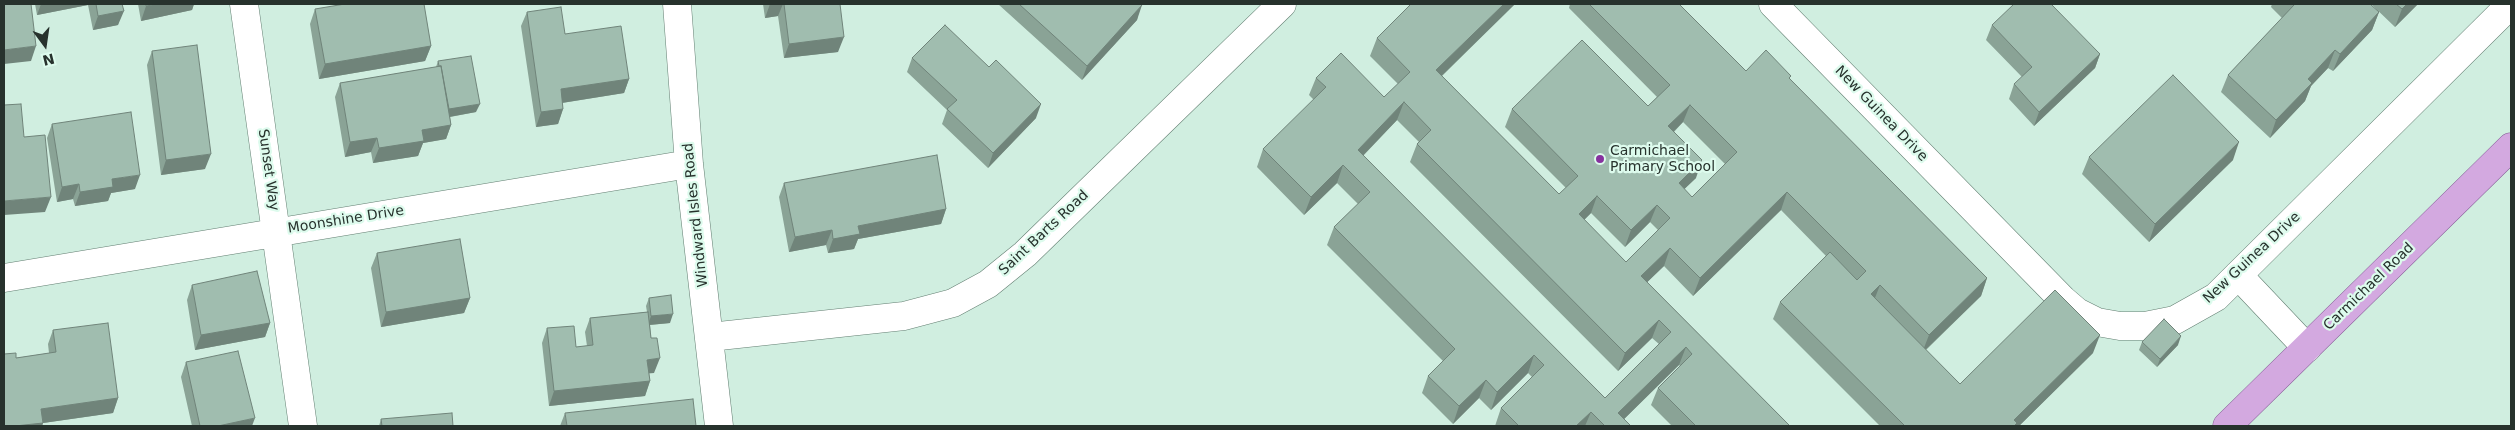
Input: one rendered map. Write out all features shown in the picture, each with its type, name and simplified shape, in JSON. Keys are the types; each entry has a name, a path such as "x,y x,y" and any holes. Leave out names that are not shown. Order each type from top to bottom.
{"main road":[{"name":"Carmichael Road","path":"2227,426 2511,147"}],"street":[{"name":"Sunset Way","path":"244,4 303,426"},
{"name":"Windward Isles Road","path":"677,4 689,164 719,426"},
{"name":"Saint Barts Road","path":"710,337 904,316 953,303 988,284 1032,247 1282,4"},
{"name":"New Guinea Drive","path":"1773,4 2077,312 2097,322 2120,326 2144,326 2175,320 2216,297 2511,4"},
{"name":"Moonshine Drive","path":"4,278 277,231 689,164"},
{"path":"2238,275 2306,348"}],"building":[{"path":"4,4 31,4 36,46 4,50"},
{"path":"96,4 122,4 124,11 98,16"},
{"path":"345,4 424,4 431,46 325,64 315,9"},
{"path":"784,4 840,4 844,37 789,44"},
{"path":"1019,4 1140,4 1142,5 1087,66"},
{"path":"1411,4 1504,4 1436,70 1559,194 1578,176 1512,109 1582,40 1648,106 1670,85 1589,4 1679,4 1746,71 1766,50 1791,76 1789,78 1987,278 1929,335 1880,285 1871,294 1960,384 2055,290 2100,335 2014,420 2017,423 2014,426 1905,426 1780,302 1830,252 1857,280 1866,271 1787,192 1700,278 1670,248 1641,276 1790,426 1696,426 1658,388 1692,354 1686,347 1618,413 1631,426 1605,426 1591,412 1576,426 1519,426 1501,408 1544,365 1534,355 1497,392 1486,380 1459,406 1428,376 1455,349 1334,227 1370,192 1343,165 1311,197 1263,149 1326,87 1316,78 1341,53 1384,97 1410,72 1377,38","holes":["1404,102 1431,130 1417,144 1625,353 1659,320 1671,332 1605,398 1358,150","1690,105 1737,152 1692,197 1679,183 1702,160 1668,126","1597,196 1631,230 1657,205 1670,218 1626,262 1579,214"]},
{"path":"2014,4 2051,4 2100,54 2039,112 2014,84 2032,67 1992,25"},
{"path":"2292,4 2370,4 2379,12 2340,54 2335,50 2308,79 2312,83 2276,120 2228,75 2294,5"},
{"path":"2396,4 2407,4 2402,9"},
{"path":"561,7 565,34 621,26 629,79 561,89 563,109 541,112 527,12"},
{"path":"945,25 989,67 996,60 1041,104 993,153 947,109 957,100 912,58"},
{"path":"197,45 211,154 166,160 152,51"},
{"path":"471,56 480,104 449,109 441,66 439,66 438,61"},
{"path":"441,66 451,125 422,130 424,141 379,148 377,138 350,142 340,83"},
{"path":"2173,75 2239,142 2155,224 2089,157"},
{"path":"21,104 24,137 45,135 51,197 4,201 4,105"},
{"path":"131,112 140,175 112,179 113,187 80,192 79,184 62,187 52,124"},
{"path":"937,155 946,209 858,226 860,234 833,239 832,230 795,237 784,183"},
{"path":"460,239 470,298 386,312 377,253"},
{"path":"257,271 270,323 201,335 192,285"},
{"path":"671,295 673,314 651,316 649,298"},
{"path":"648,312 651,338 657,338 660,358 647,360 650,381 554,391 547,328 574,326 576,347 593,345 590,318"},
{"path":"2164,319 2181,336 2160,359 2142,342"},
{"path":"108,323 118,398 41,409 43,423 4,426 4,354 16,353 16,358 56,352 53,330"},
{"path":"238,351 255,418 218,426 200,426 186,362"},
{"path":"693,399 696,426 567,426 565,413"},
{"path":"452,413 453,426 382,426 381,419"}],"place":[{"name":"Carmichael Primary School","path":"1600,159"}]}
